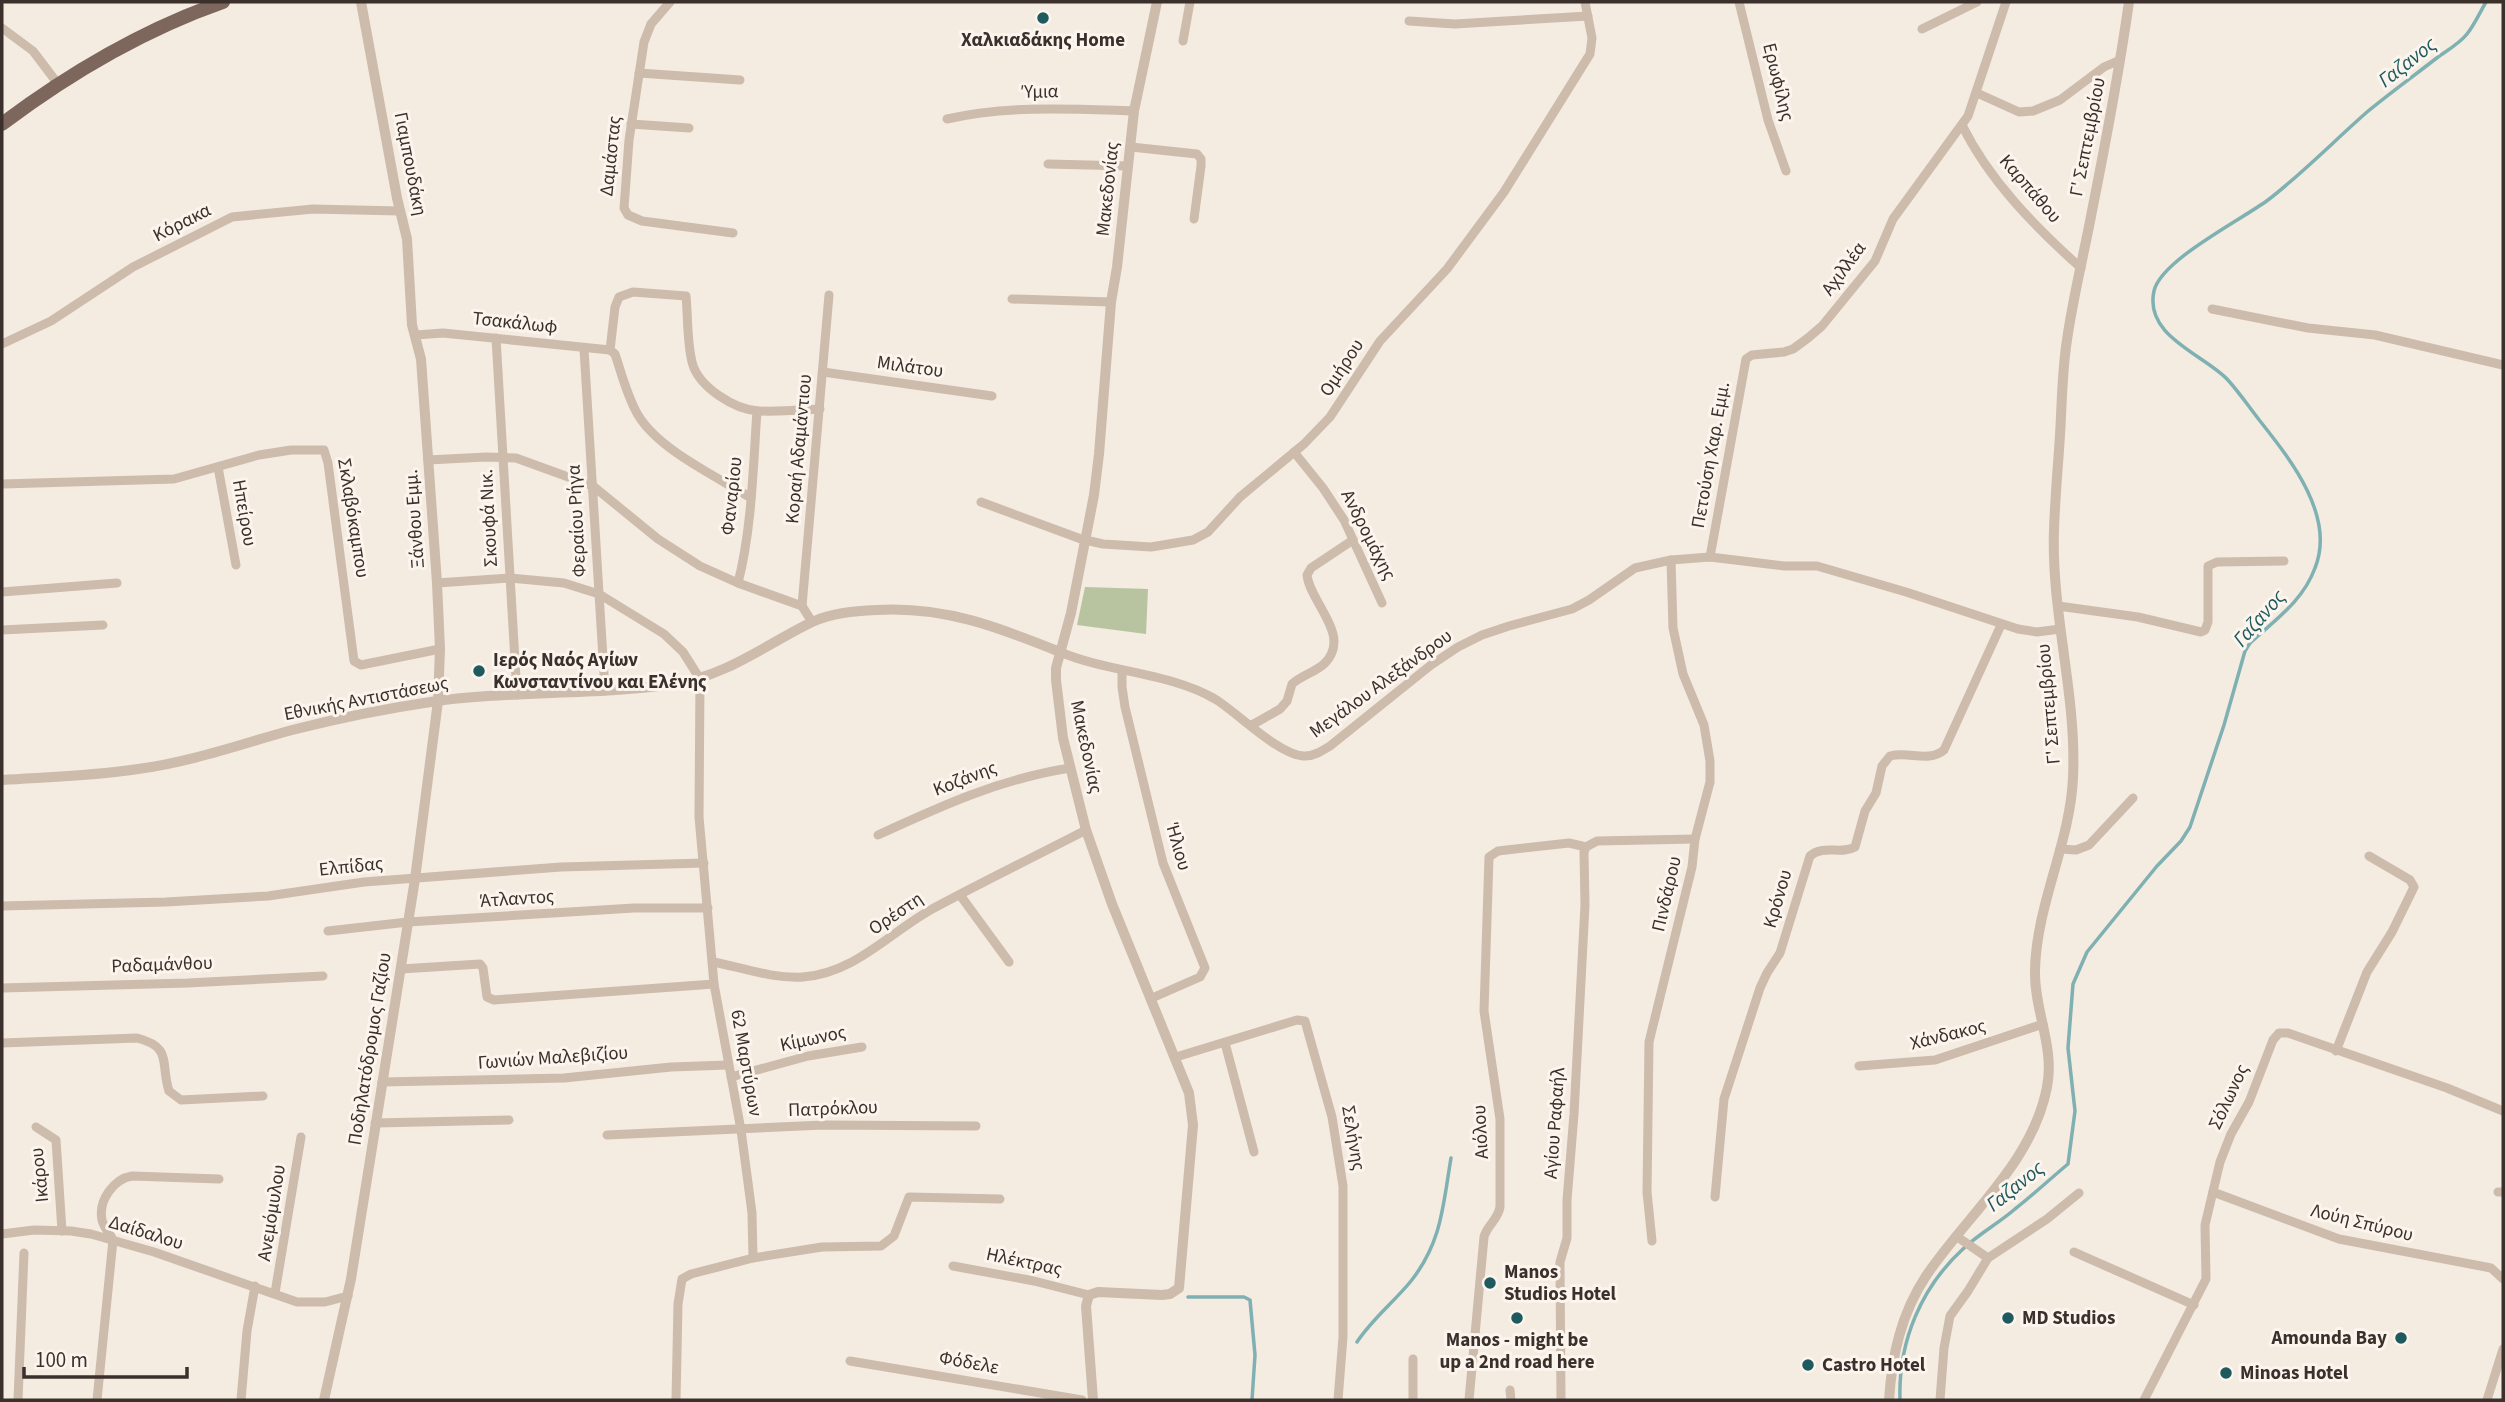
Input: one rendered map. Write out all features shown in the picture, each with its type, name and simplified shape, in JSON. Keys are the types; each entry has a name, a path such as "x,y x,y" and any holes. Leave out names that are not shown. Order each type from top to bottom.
{"main road":[{"path":"2,124 58,84 166,24 223,2"}],"street":[{"name":"Γιαμπουδάκη","path":"361,2 407,239 410,308 416,334"},
{"name":"Δαμάστας","path":"670,2 648,30 631,124 623,203 628,215 642,221 733,233"},
{"name":"Μακεδονίας","path":"1088,1295 1098,1292 1162,1295 1171,1294 1179,1288 1193,1111 1176,1057 1112,904 1086,830 1070,768 1057,699 1056,668 1086,540 1099,454 1111,302 1135,111 1157,2"},
{"path":"1183,41 1190,2"},
{"name":"Ομήρου","path":"981,502 1086,540 1113,545 1151,547 1199,538 1213,527 1240,497 1294,452 1330,417 1380,341 1447,269 1525,161 1590,54 1592,38 1586,2"},
{"name":"Ερωφίλης","path":"1739,2 1768,120 1786,171"},
{"path":"1922,29 1977,2"},
{"name":"Αχιλλέα","path":"1746,359 1752,355 1793,349 1822,326 1875,261 1893,219 1962,125 1977,93 2005,2"},
{"name":"Γ' Σεπτεμβρίου","path":"1889,1400 1894,1353 1904,1318 1925,1278 1961,1239 2014,1162 2037,1121 2049,1078 2049,1052 2035,978 2036,952 2069,811 2073,765 2071,722 2057,606 2054,531 2064,369 2068,328 2129,2"},
{"path":"1409,21 1455,24 1588,16"},
{"path":"2,28 33,51 58,84"},
{"path":"1977,93 2019,112 2032,111 2060,100 2104,67 2120,60"},
{"path":"639,73 740,80"},
{"name":"Ύμια","path":"947,119 1024,109 1135,111"},
{"path":"631,124 689,128"},
{"name":"Καρπάθου","path":"1962,125 1980,158 2015,202 2056,246 2081,268"},
{"path":"1131,146 1197,154 1201,159 1201,166 1194,219"},
{"path":"1048,164 1128,166"},
{"name":"Κόρακα","path":"2,344 51,321 133,267 232,217 313,209 400,211"},
{"path":"751,498 656,437 639,416 630,401 615,354 611,350 615,307 619,297 633,292 686,296 691,359 698,375 712,391 757,411 820,409"},
{"name":"Κοραή Αδαμάντιου","path":"802,606 829,295"},
{"path":"1012,299 1111,302"},
{"path":"2212,309 2308,328 2375,335 2503,365"},
{"name":"Τσακάλωφ","path":"416,334 443,332 611,350"},
{"name":"Ξάνθου Εμμ.","path":"416,334 421,359 437,583 440,649 438,701"},
{"name":"Σκουφά Νικ.","path":"496,338 517,695"},
{"name":"Φεραίου Ρήγα","path":"584,349 606,691"},
{"name":"Πετούση Χαρ. Εμμ.","path":"1710,557 1746,359"},
{"name":"Μιλάτου","path":"823,372 992,396"},
{"name":"Φαναρίου","path":"738,583 751,498 757,411"},
{"name":"Σκλαβόκαμπου","path":"2,485 174,480 258,455 291,450 324,450 347,596 354,662 361,665 440,649"},
{"name":"Ανδρομάχης","path":"1294,452 1333,502 1382,603"},
{"path":"428,460 516,458 593,486 658,539 700,566 802,606 812,622"},
{"name":"Ηπείρου","path":"218,467 236,565"},
{"path":"1252,725 1280,709 1287,701 1292,684 1317,669 1330,655 1334,637 1309,585 1307,575 1311,568 1353,540"},
{"name":"Μεγάλου Αλεξάνδρου","path":"812,622 862,610 899,609 942,612 988,624 1060,652 1195,690 1224,705 1287,753 1305,756 1317,754 1343,736 1431,665 1458,647 1501,628 1572,609 1634,568 1671,560 1710,557 1784,566 1817,566 1923,597 2001,625 2028,631 2060,629"},
{"name":"Πινδάρου","path":"1652,1241 1647,1192 1649,1042 1696,849 1695,839 1708,793 1710,761 1706,733 1683,674 1673,628 1671,560"},
{"path":"2057,606 2138,617 2201,632 2205,630 2208,622 2208,566 2217,562 2284,561"},
{"path":"437,583 510,578 564,583 599,594 664,634 682,652 700,679"},
{"path":"2,592 117,583"},
{"name":"Εθνικής Αντιστάσεως","path":"2,780 139,769 210,754 294,730 438,701 672,685 700,679 761,652 812,622"},
{"path":"2,630 103,625"},
{"name":"Κρόνου","path":"1715,1197 1724,1099 1763,981 1780,953 1808,860 1817,851 1848,850 1855,847 1865,811 1876,793 1882,766 1890,756 1897,754 1933,757 1944,750 2001,625"},
{"name":"Ήλιου","path":"1122,670 1125,707 1163,863 1205,968 1200,977 1152,998"},
{"name":"62 Μαρτύρων","path":"700,679 697,799 714,984 741,1130 752,1213 753,1258"},
{"name":"Ποδηλατόδρομος Γαζίου","path":"324,1400 348,1296 415,879 438,701"},
{"name":"Κοζάνης","path":"878,835 996,785 1021,777 1070,768"},
{"path":"2060,849 2076,850 2089,845 2133,798"},
{"name":"Ορέστη","path":"714,962 786,976 804,977 822,973 866,956 920,916 1086,830"},
{"path":"1586,847 1597,841 1695,839"},
{"name":"Αιόλου","path":"1469,1400 1484,1237 1489,1225 1496,1219 1500,1207 1500,1119 1484,1011 1489,857 1498,850 1569,843 1586,847"},
{"name":"Αγίου Ραφαήλ","path":"1561,1400 1560,1262 1567,1238 1566,1200 1586,905 1586,847"},
{"path":"2336,1051 2370,967 2392,932 2414,887 2410,880 2369,856"},
{"name":"Ελπίδας","path":"2,906 86,906 255,897 364,882 613,863 704,863"},
{"path":"960,895 1009,962"},
{"name":"Άτλαντος","path":"328,931 408,922 634,908 709,908"},
{"path":"401,969 480,964 483,968 487,998 494,1000 714,984"},
{"name":"Ραδαμάνθου","path":"2,988 188,983 323,975"},
{"name":"Σελήνης","path":"1176,1057 1297,1020 1306,1023 1332,1117 1343,1186 1343,1337 1338,1400"},
{"name":"Χάνδακος","path":"1859,1066 1934,1060 2043,1024"},
{"name":"Σόλωνος","path":"2144,1400 2206,1279 2205,1225 2220,1162 2277,1034 2282,1031 2288,1033 2503,1111"},
{"path":"2,1043 137,1038 153,1042 163,1053 169,1091 181,1100 262,1096"},
{"path":"1226,1043 1254,1152"},
{"name":"Κίμωνος","path":"731,1077 808,1056 862,1047"},
{"name":"Γωνιών Μαλεβιζίου","path":"382,1082 564,1078 659,1068 728,1065"},
{"path":"375,1123 509,1120"},
{"name":"Πατρόκλου","path":"607,1135 824,1125 976,1126"},
{"name":"Ικάρου","path":"36,1127 56,1140 62,1231"},
{"name":"Ανεμόμυλου","path":"275,1293 301,1137"},
{"path":"97,1400 113,1240 102,1220 102,1210 110,1191 119,1180 141,1175 219,1180"},
{"name":"Λούη Σπύρου","path":"2213,1192 2339,1239 2491,1268 2503,1279"},
{"path":"1940,1400 1944,1348 1950,1316 1968,1292 1986,1255 2047,1219 2079,1193"},
{"path":"676,1400 678,1304 682,1279 691,1274 753,1258 822,1247 881,1246 894,1236 909,1197 1000,1199"},
{"name":"Δαίδαλου","path":"2,1234 62,1231 113,1240 305,1303 325,1302 348,1296"},
{"path":"1961,1239 1986,1255"},
{"path":"2074,1252 2194,1305"},
{"path":"18,1400 24,1253"},
{"name":"Ηλέκτρας","path":"953,1266 1034,1281 1088,1295"},
{"path":"241,1400 247,1331 255,1286"},
{"path":"1088,1295 1086,1306 1093,1400"},
{"path":"2487,1400 2503,1349"},
{"path":"1413,1359 1413,1400"},
{"name":"Φόδελε","path":"850,1361 1082,1400"},
{"path":"1510,1390 1511,1400"}],"green space":[{"path":"1085,587 1148,589 1146,634 1077,625"}],"waterway":[{"name":"Γαζανος","path":"1900,1400 1900,1378 1908,1337 1924,1298 1936,1280 1970,1243 2068,1164 2075,1111 2068,1048 2073,984 2087,952 2190,827 2245,651 2250,643 2296,600 2310,580 2320,548 2315,509 2296,470 2227,379 2166,332 2153,307 2154,291 2160,279 2186,254 2268,200 2367,112 2461,40 2486,2"},
{"path":"1357,1342 1411,1281 1429,1252 1440,1222 1451,1158"},
{"path":"1188,1297 1244,1297 1250,1300 1255,1355 1252,1400"}],"place":[{"name":"Χαλκιαδάκης Home","path":"1043,18"},
{"name":"Ιερός Ναός Αγίων Κωνσταντίνου και Ελένης","path":"479,671"},
{"name":"Manos Studios Hotel","path":"1490,1283"},
{"name":"Manos - might be up a 2nd road here","path":"1517,1318"},
{"name":"MD Studios","path":"2008,1318"},
{"name":"Amounda Bay","path":"2401,1338"},
{"name":"Castro Hotel","path":"1808,1365"},
{"name":"Minoas Hotel","path":"2226,1373"}]}
